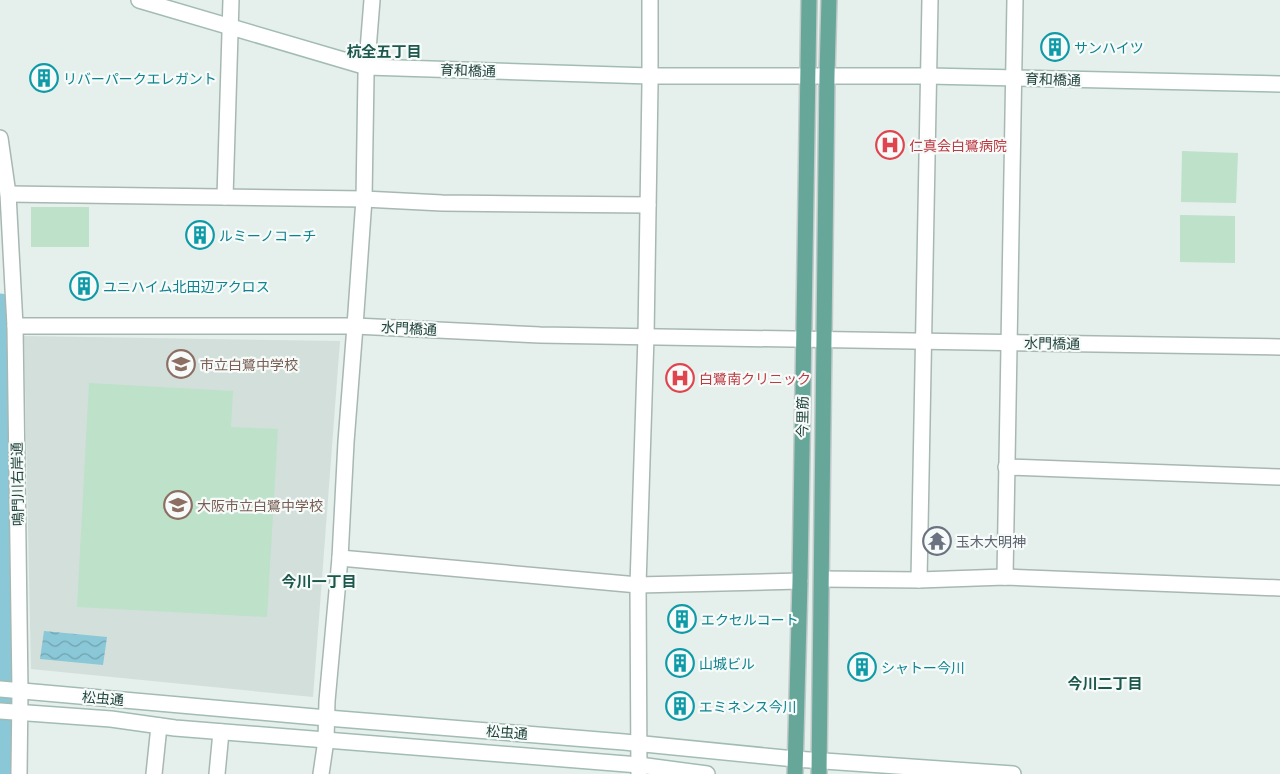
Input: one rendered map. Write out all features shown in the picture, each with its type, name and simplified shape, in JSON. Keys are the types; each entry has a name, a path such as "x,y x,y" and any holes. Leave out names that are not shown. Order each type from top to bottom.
{"main road":[{"name":"今里筋","path":"795,767 800,582 809,0"},
{"name":"今里筋","path":"819,767 829,0"}],"street":[{"name":"育和橋通","path":"139,0 366,67 650,76 929,76 1280,84"},
{"path":"225,197 231,0"},
{"path":"322,774 340,558 346,442 364,199 366,67 372,0"},
{"path":"639,770 638,585 646,336 650,0"},
{"path":"919,580 922,341 930,0"},
{"path":"1005,578 1015,0"},
{"name":"鳴門川右岸通","path":"0,138 8,194 15,326 19,774"},
{"path":"8,194 364,199 442,203 648,205"},
{"name":"水門橋通","path":"15,326 355,326 540,334 1280,346"},
{"path":"1006,467 1280,477"},
{"path":"340,558 638,585 800,582"},
{"path":"822,580 1005,578 1280,588"},
{"name":"松虫通","path":"0,689 639,743 795,767 1014,774"},
{"name":"松虫通","path":"0,711 639,770 707,774"},
{"path":"154,774 159,726"},
{"path":"217,774 221,732"}],"shaded area":[{"name":"大阪市立白鷺中学校","path":"24,336 340,341 313,697 31,669"}],"green space":[{"path":"1182,151 1238,153 1236,203 1181,202"},
{"path":"31,207 89,207 89,247 31,247"},
{"path":"1180,215 1235,216 1235,263 1180,262"},
{"path":"89,383 233,391 231,427 278,429 267,617 77,607"}],"water":[{"path":"44,631 107,637 103,665 40,659"}],"waterway":[{"path":"0,309 2,318 5,774"}],"place":[{"name":"サンハイツ","path":"1055,47"},
{"name":"リバーパークエレガント","path":"44,78"},
{"name":"仁真会白鷺病院","path":"890,145"},
{"name":"ルミーノコーチ","path":"200,235"},
{"name":"ユニハイム北田辺アクロス","path":"84,286"},
{"name":"市立白鷺中学校","path":"181,364"},
{"name":"白鷺南クリニック","path":"680,378"},
{"name":"大阪市立白鷺中学校","path":"178,505"},
{"name":"玉木大明神","path":"937,541"},
{"name":"エクセルコート","path":"682,619"},
{"name":"山城ビル","path":"680,663"},
{"name":"シャトー今川","path":"862,667"},
{"name":"エミネンス今川","path":"680,706"}],"district":[{"name":"杭全五丁目","path":"384,51"},
{"name":"今川一丁目","path":"319,581"},
{"name":"今川二丁目","path":"1105,683"}]}
